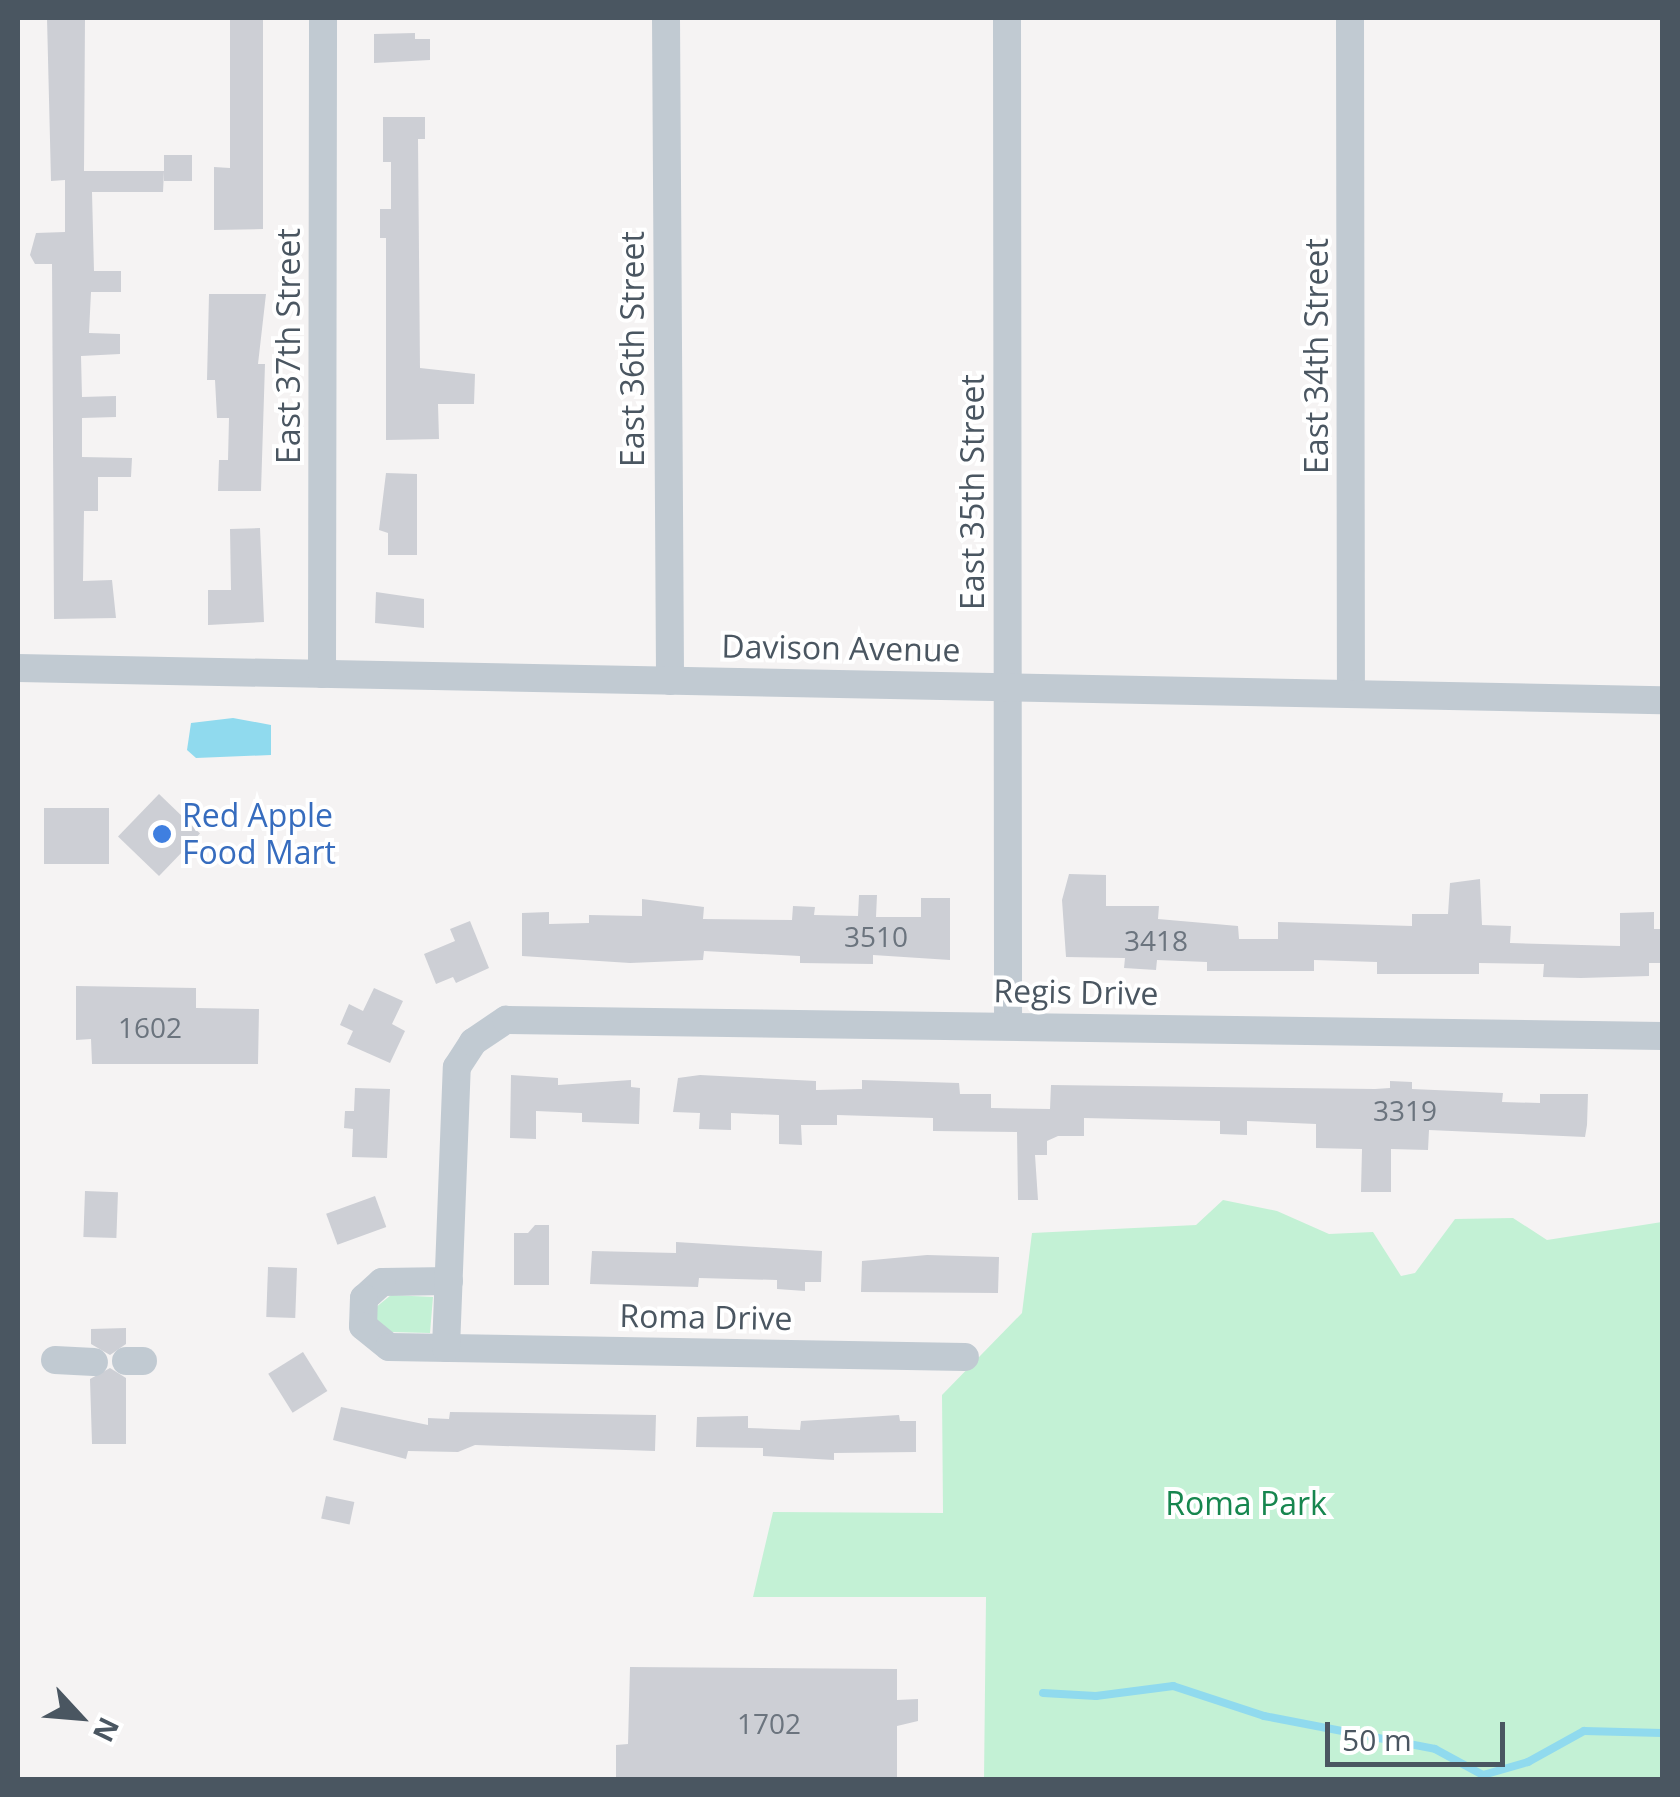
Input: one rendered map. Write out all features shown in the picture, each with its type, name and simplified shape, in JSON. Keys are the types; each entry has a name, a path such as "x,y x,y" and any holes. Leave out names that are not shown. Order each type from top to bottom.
{"street":[{"name":"East 37th Street","path":"322,674 323,18"},
{"name":"East 36th Street","path":"666,18 670,681"},
{"name":"East 35th Street","path":"1007,18 1008,1026"},
{"name":"East 34th Street","path":"1350,18 1350,694"},
{"name":"Davison Avenue","path":"18,668 1662,700"},
{"name":"Regis Drive","path":"449,1281 454,1087 464,1054 490,1029 525,1018 1662,1036"},
{"path":"449,1281 446,1348 382,1345 361,1317 364,1298 382,1282 449,1281"},
{"name":"Roma Drive","path":"446,1348 965,1357"},
{"path":"56,1360 94,1362"}],"green space":[{"name":"Roma Park","path":"1223,1200 1277,1211 1329,1234 1373,1232 1401,1276 1415,1273 1455,1219 1513,1218 1547,1240 1662,1222 1662,1779 984,1779 986,1597 753,1597 773,1512 943,1513 942,1395 1022,1313 1032,1233 1196,1225"},
{"path":"391,1295 433,1297 430,1333 391,1332 377,1320 375,1308"}],"water":[{"path":"233,718 271,725 271,755 196,758 187,750 191,723"}],"building":[{"path":"47,18 85,18 84,171 164,171 163,192 92,192 94,271 121,271 121,292 91,292 89,333 120,334 120,354 81,356 82,397 116,396 116,417 82,418 82,457 132,458 131,477 98,477 98,511 84,511 83,581 112,580 116,618 54,619 52,264 35,264 30,255 36,233 65,232 65,180 51,181"},
{"path":"230,19 263,19 263,229 214,230 214,167 230,168"},
{"path":"415,33 415,39 430,39 430,60 374,63 374,34"},
{"path":"383,117 425,117 425,139 418,139 420,368 475,374 474,404 438,404 439,439 386,440 386,238 380,238 380,209 391,209 391,162 383,162"},
{"path":"164,155 192,155 192,181 164,181"},
{"path":"209,294 266,294 258,364 265,364 261,491 218,491 219,460 228,460 229,418 217,418 215,380 207,380"},
{"path":"386,473 417,474 417,555 388,555 388,533 379,530"},
{"path":"260,528 264,622 208,625 208,590 231,590 230,529"},
{"path":"376,592 424,599 424,628 375,623"},
{"path":"159,794 200,834 159,876 118,836"},
{"path":"44,808 109,808 109,864 44,864"},
{"path":"1069,874 1106,875 1106,906 1159,906 1158,919 1238,926 1239,939 1278,939 1278,922 1412,926 1412,914 1448,914 1450,883 1480,879 1482,925 1511,926 1510,943 1620,946 1620,913 1654,912 1654,929 1662,929 1662,963 1649,963 1649,976 1581,978 1543,977 1544,964 1479,963 1479,974 1377,974 1377,962 1314,960 1314,971 1207,971 1207,962 1157,960 1156,970 1124,968 1125,958 1066,957 1062,900"},
{"path":"859,895 877,895 876,917 921,917 921,898 950,898 950,960 873,955 873,964 800,963 800,956 704,951 703,960 630,963 522,956 522,913 549,912 549,924 589,923 589,915 642,916 642,899 704,907 703,919 792,920 793,906 815,907 814,915 858,916"},
{"path":"470,921 489,968 456,983 453,977 436,984 424,954 455,941 450,929"},
{"path":"76,986 196,988 196,1008 259,1009 258,1064 92,1064 91,1039 76,1040"},
{"path":"374,988 403,1001 392,1024 405,1031 390,1063 347,1044 353,1031 340,1025 349,1004 363,1011"},
{"path":"511,1075 558,1078 558,1085 631,1080 631,1087 640,1088 639,1124 582,1122 582,1113 536,1111 536,1139 510,1138"},
{"path":"700,1075 816,1081 816,1090 862,1089 862,1080 959,1083 960,1094 991,1094 991,1108 1050,1109 1051,1085 1375,1089 1390,1088 1390,1081 1412,1082 1412,1089 1503,1093 1502,1102 1540,1103 1540,1094 1588,1094 1587,1125 1585,1137 1429,1130 1428,1150 1391,1149 1391,1192 1361,1192 1362,1149 1316,1148 1316,1124 1247,1121 1247,1135 1220,1134 1220,1121 1084,1118 1084,1136 1058,1136 1047,1141 1047,1155 1035,1155 1038,1200 1018,1200 1017,1132 933,1131 933,1118 837,1115 837,1125 801,1125 802,1145 779,1144 779,1115 731,1113 731,1130 699,1129 700,1113 673,1112 678,1078"},
{"path":"355,1088 390,1089 387,1158 352,1157 353,1129 344,1128 345,1111 354,1111"},
{"path":"85,1191 118,1192 116,1238 83,1237"},
{"path":"375,1196 386,1227 337,1245 326,1214"},
{"path":"535,1225 549,1225 549,1285 514,1285 514,1233 528,1233"},
{"path":"676,1242 822,1251 821,1282 805,1282 805,1291 777,1289 777,1280 699,1278 698,1287 590,1284 592,1251 676,1253"},
{"path":"927,1255 999,1257 998,1293 861,1292 862,1261"},
{"path":"268,1267 297,1268 295,1318 266,1317"},
{"path":"126,1328 126,1344 110,1355 91,1344 91,1329"},
{"path":"303,1352 327,1391 293,1413 268,1374"},
{"path":"110,1368 126,1378 126,1444 92,1444 90,1379"},
{"path":"341,1407 428,1425 428,1418 449,1419 450,1412 656,1415 655,1451 475,1445 458,1452 408,1451 406,1459 333,1440"},
{"path":"899,1415 900,1421 916,1421 916,1452 834,1453 834,1460 763,1456 763,1448 696,1447 697,1417 748,1416 748,1428 800,1430 801,1421"},
{"path":"326,1496 354,1502 350,1525 321,1518"},
{"path":"630,1667 897,1669 897,1700 918,1699 918,1721 897,1726 897,1780 616,1780 616,1745 628,1744"}],"waterway":[{"path":"1043,1693 1096,1696 1173,1686 1264,1716 1435,1749 1483,1775 1528,1762 1584,1731 1662,1733"}],"place":[{"name":"Red Apple Food Mart","path":"162,834"}]}
